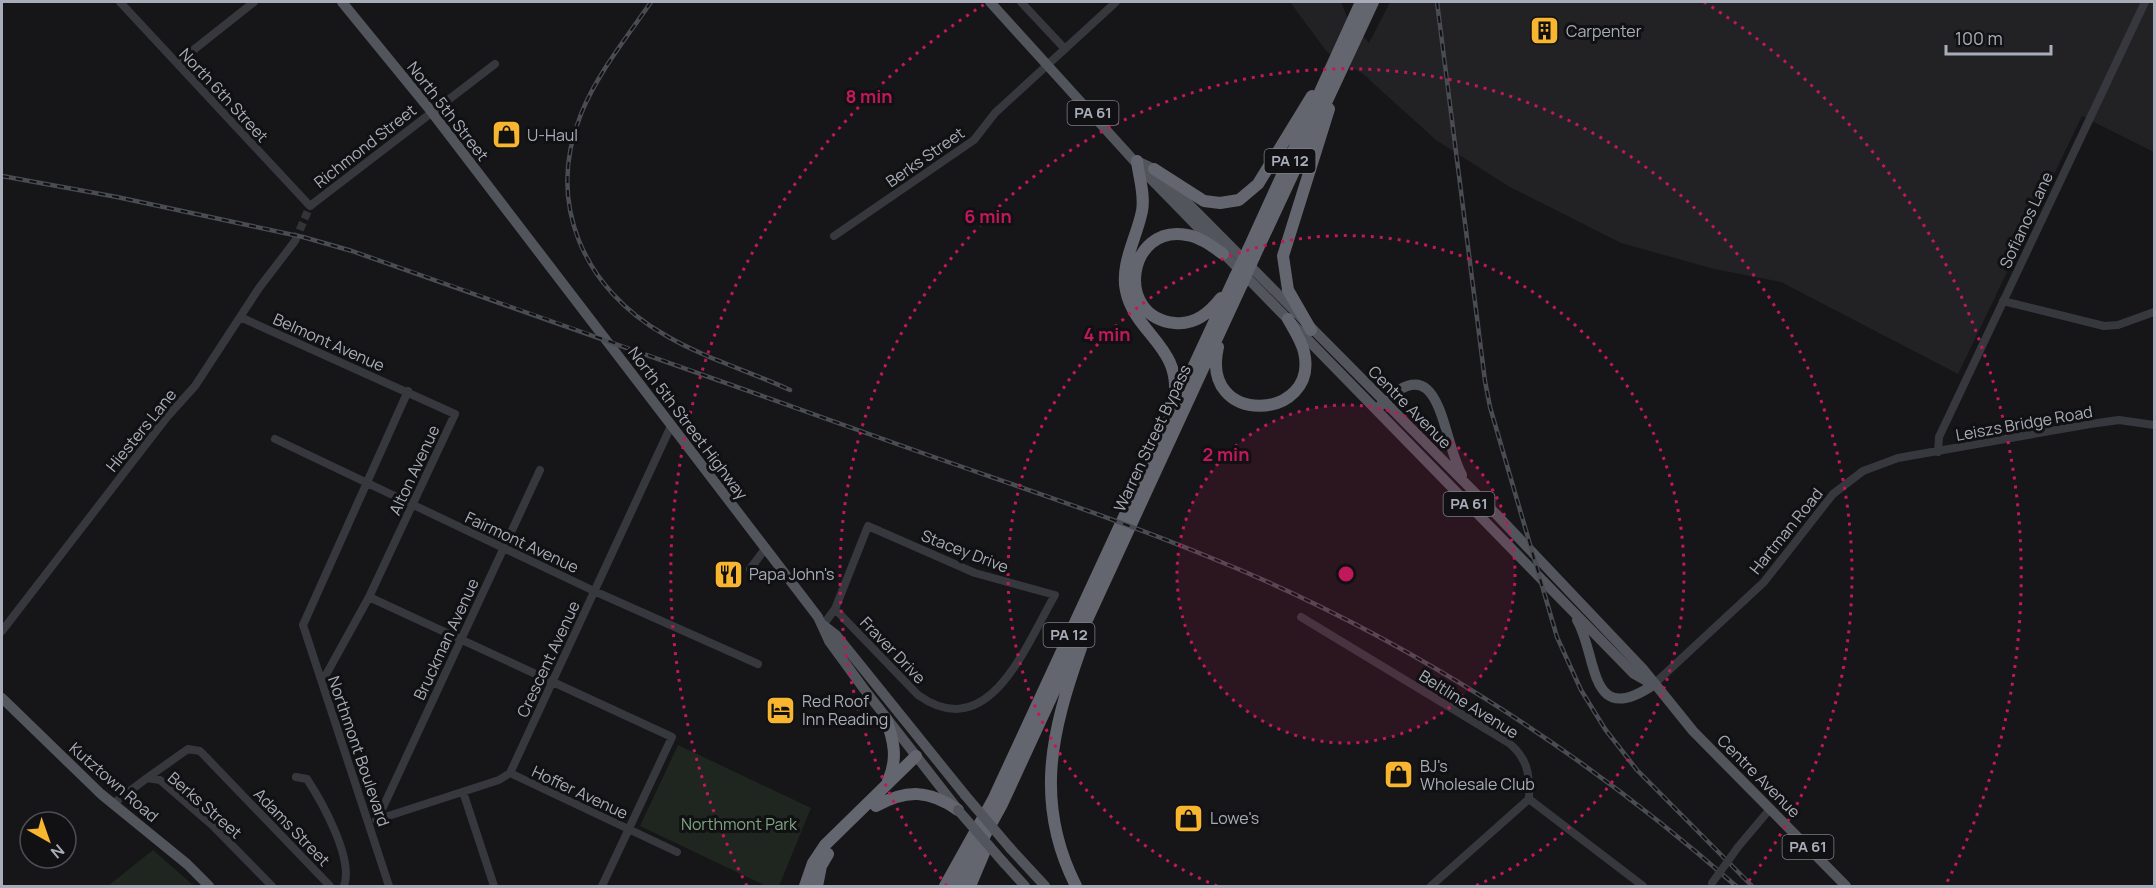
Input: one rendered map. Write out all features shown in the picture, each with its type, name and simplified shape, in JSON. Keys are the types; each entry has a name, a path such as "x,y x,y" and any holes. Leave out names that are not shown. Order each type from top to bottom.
{"highway":[{"name":"Warren Street Bypass","path":"1359,19 1361,2"},
{"name":"Warren Street Bypass","path":"945,886 993,800 1172,413 1239,280 1359,19 1373,2"},
{"path":"1154,169 1204,201 1220,204 1239,200 1258,184 1333,75"},
{"path":"1311,330 1288,290 1284,278 1284,256 1288,236 1320,143 1333,75"},
{"path":"1137,161 1143,205 1126,267 1125,288 1132,307 1164,349 1173,367 1176,387 1172,413"},
{"path":"1223,254 1204,241 1185,234 1159,239 1145,250 1137,265 1134,282 1139,298 1146,309 1160,319 1177,323 1190,322 1212,309 1239,280"},
{"name":"Warren Street Bypass","path":"957,886 1002,804 1222,328 1239,280"},
{"path":"1222,328 1215,363 1222,386 1239,402 1253,406 1268,406 1293,393 1304,371 1302,348 1288,319"},
{"path":"1076,886 1062,854 1053,818 1052,754 1066,691 1108,573"},
{"path":"885,786 895,754 894,741 886,719"},
{"path":"805,886 820,850 885,786 918,759"},
{"path":"817,886 819,872 827,855 876,806 918,759"},
{"path":"876,806 895,796 916,793 938,797 958,810"},
{"path":"970,886 1002,804"}],"main road":[{"name":"North 5th Street","path":"342,2 431,111 529,240"},
{"name":"Centre Avenue","path":"990,2 1049,64 1147,175 1223,254 1288,319 1468,486 1643,669 1653,685 1693,731 1846,886"},
{"name":"Centre Avenue","path":"1137,161 1154,169 1311,330 1567,605 1634,674 1653,685"},
{"name":"North 5th Street Highway","path":"529,240 823,625 842,643 965,795 1045,886"},
{"path":"1380,406 1399,388 1409,385 1420,386 1433,394 1441,408 1454,458 1468,486"},
{"path":"1567,605 1583,631 1593,673 1602,689 1614,697 1624,699 1637,696 1653,685"},
{"name":"North 5th Street Highway","path":"823,625 829,641 886,719 958,810 1025,886"},
{"name":"Kutztown Road","path":"2,698 114,803 187,864 209,886"},
{"path":"918,759 928,750"}],"street":[{"name":"North 6th Street","path":"120,2 310,206"},
{"path":"177,63 254,2"},
{"path":"1021,2 1065,49"},
{"name":"Berks Street","path":"834,236 974,140 995,113 1116,2"},
{"name":"Sofianos Lane","path":"1938,452 1939,437 2145,2"},
{"name":"Richmond Street","path":"310,206 495,64"},
{"name":"Hiesters Lane","path":"2,631 167,417 195,386 240,317 295,241"},
{"path":"2003,301 2104,326 2126,322 2154,312"},
{"name":"Belmont Avenue","path":"240,317 408,392"},
{"path":"366,483 408,392"},
{"name":"Alton Avenue","path":"322,682 369,597 455,414 408,392"},
{"name":"Leiszs Bridge Road","path":"1898,458 2118,420 2154,425"},
{"name":"Crescent Avenue","path":"510,773 671,426"},
{"name":"Fairmont Avenue","path":"275,439 594,591 758,664"},
{"name":"Hartman Road","path":"1653,685 1764,582 1841,486 1863,471 1898,458"},
{"name":"Bruckman Avenue","path":"373,821 540,470"},
{"name":"Northmont Boulevard","path":"366,483 303,625 373,821 389,886"},
{"name":"Stacey Drive","path":"835,609 868,526 967,570 1055,595"},
{"path":"750,569 765,549"},
{"name":"Fraver Drive","path":"835,609 918,695 934,705 953,709 981,703 997,691 1055,595"},
{"path":"369,597 672,737 602,886"},
{"path":"823,625 835,609"},
{"name":"Beltline Avenue","path":"1301,617 1509,743 1527,765 1530,776 1529,799"},
{"name":"Adams Street","path":"147,777 188,749 200,751 330,886"},
{"name":"Hoffer Avenue","path":"373,821 499,780 510,773 677,852"},
{"name":"Berks Street","path":"114,803 147,777 160,780 212,825 272,886"},
{"path":"296,777 307,779 325,807 345,864 344,886"},
{"path":"463,792 494,886"},
{"path":"1431,886 1529,799 1643,886"},
{"path":"1711,885 1738,847 1770,809"}],"shaded area":[{"path":"1290,2 1341,2 1347,17 1369,43 1390,2 2154,2 2154,152 2082,116 1958,374 1781,282 1714,269 1621,243 1508,186 1436,140 1363,74 1327,52"}],"green space":[{"name":"Northmont Park","path":"678,745 811,808 779,886 766,886 640,826"},
{"path":"153,850 194,886 108,886"}],"tunnel":[{"path":"295,241 310,206"}],"railway":[{"path":"651,2 604,70 581,114 571,147 568,180 570,211 579,241 593,269 613,294 637,316 665,335 695,351 790,390"},
{"path":"1437,2 1485,381 1490,407 1557,637 1581,690 1605,729 1637,770 1752,886"},
{"path":"2,176 117,197 303,237 352,251 1087,511 1209,557 1351,622 1486,699 1552,742 1615,788 1736,886"}],"place":[{"name":"Carpenter","path":"1545,31"},
{"name":"U-Haul","path":"506,135"},
{"name":"Papa John's","path":"728,574"},
{"name":"Red Roof Inn Reading","path":"781,710"},
{"name":"BJ's Wholesale Club","path":"1399,775"},
{"name":"Lowe's","path":"1189,818"}]}
